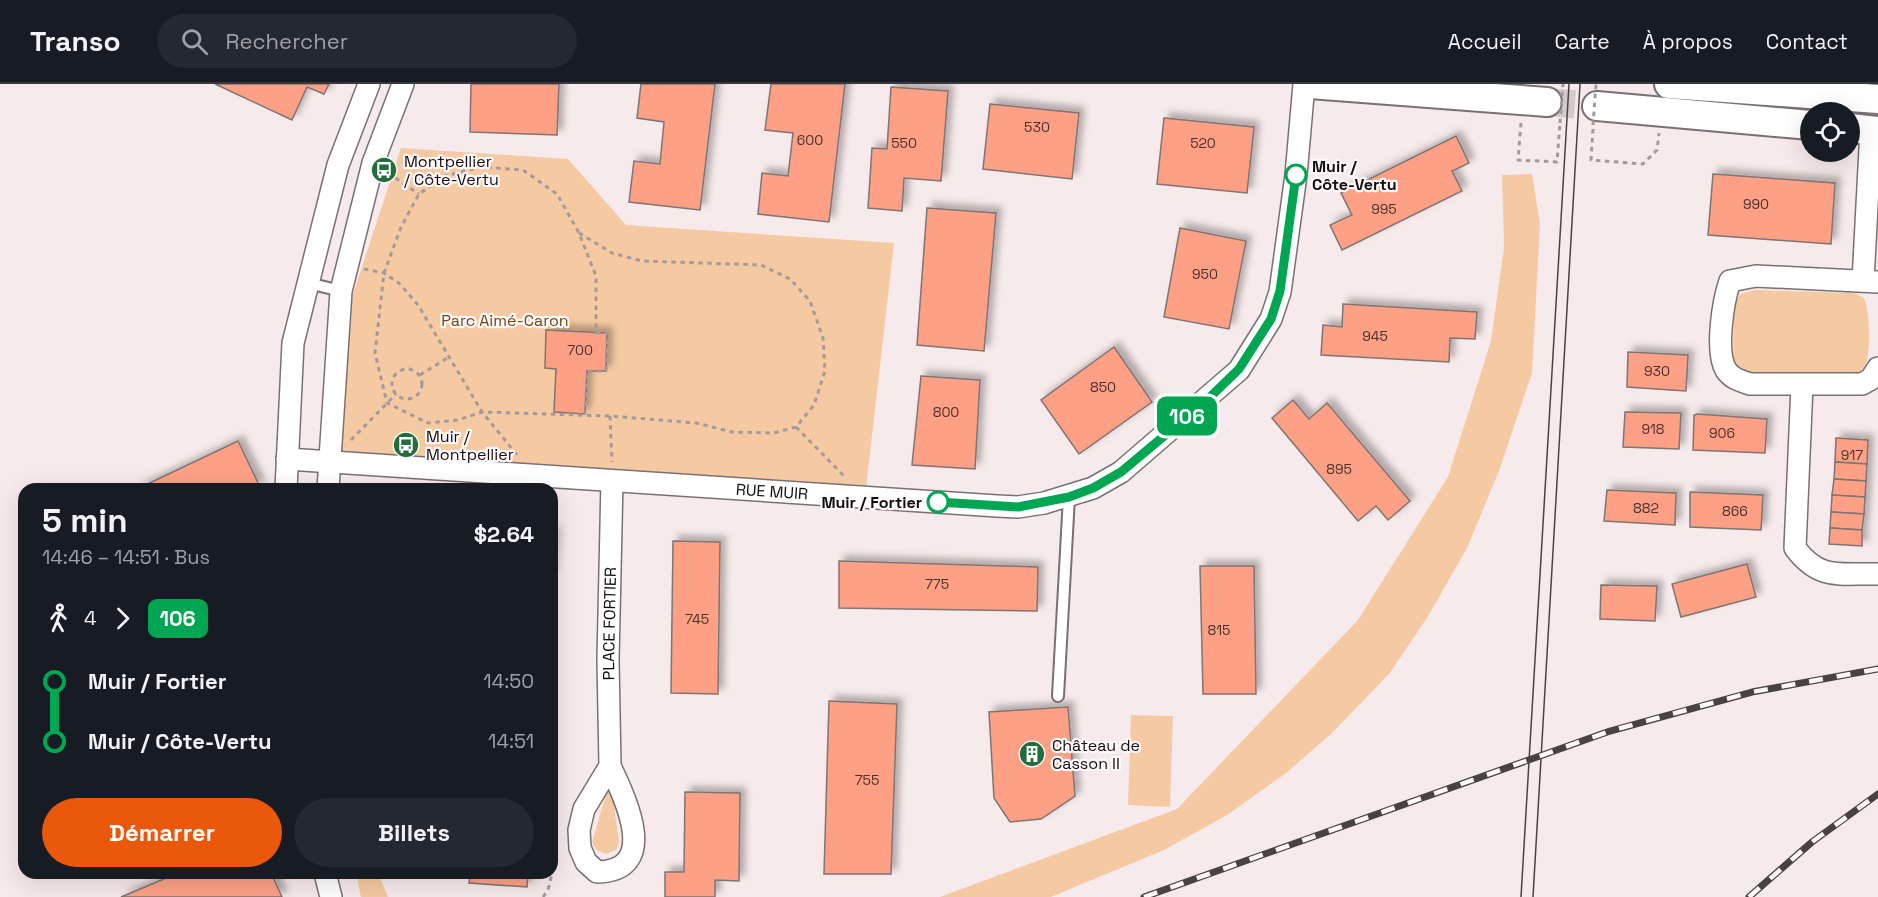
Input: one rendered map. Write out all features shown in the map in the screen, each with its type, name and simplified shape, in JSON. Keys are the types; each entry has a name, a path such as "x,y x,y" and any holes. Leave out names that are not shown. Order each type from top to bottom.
{"main road":[{"path":"1310,84 1557,103"},
{"path":"1669,84 1878,99"},
{"path":"1595,105 1800,124"}],"street":[{"path":"286,483 293,343 338,165 369,84"},
{"path":"328,483 341,291 373,163 404,84"},
{"name":"RUE MUIR","path":"287,459 1018,507 1069,497 1093,488 1121,472 1231,377 1258,343 1271,319 1280,291 1296,175 1304,84"},
{"path":"1866,130 1870,282 1756,276 1730,281 1723,301 1722,361 1727,372 1737,380 1750,384 1862,384 1871,379 1878,368"},
{"path":"1802,385 1795,548 1808,566 1827,573 1878,574"},
{"name":"PLACE FORTIER","path":"610,766 608,660 612,481"},
{"path":"326,879 331,897"}],"lane":[{"path":"308,284 341,291"},
{"path":"1058,696 1069,497"}],"path":[{"path":"1521,115 1518,160 1557,162 1557,103"},
{"path":"1595,105 1591,160 1642,164 1657,150 1660,125"},
{"path":"373,163 419,194"},
{"path":"387,403 375,352 384,273 401,227 419,194 445,176 481,167 523,170 557,194 579,233 596,276 596,333 607,333 606,371 587,370 585,414"},
{"path":"387,403 428,423 458,420 482,412 610,416 696,423 732,432 774,433 796,428 814,405 825,371 823,338 810,301 790,279 761,265 642,261 612,253 579,233"},
{"path":"357,268 384,273 400,284 418,305 482,412 534,476"},
{"path":"420,375 449,356"},
{"path":"407,368 420,375 423,385 419,394 405,399 396,394 392,385 398,371 407,368"},
{"path":"330,462 396,394"},
{"path":"610,416 612,481"},
{"path":"796,428 865,497"},
{"path":"543,897 548,890 551,879"}],"green space":[{"name":"Parc Aimé-Caron","path":"401,148 568,159 626,225 894,243 865,497 330,462 336,346"},
{"path":"1532,174 1540,224 1532,373 1499,471 1467,548 1427,618 1389,674 1331,734 1286,773 1227,815 1164,850 1051,897 940,897 1177,809 1358,620 1448,477 1491,341 1504,248 1502,175"},
{"path":"1755,290 1854,293 1864,298 1868,312 1869,332 1865,366 1850,377 1743,374 1733,363 1734,304 1740,294"},
{"path":"1131,715 1173,716 1170,807 1128,805"},
{"path":"607,791 612,792 619,842 616,850 606,854 596,850 592,842"},
{"path":"357,879 380,879 388,897 361,897"}],"building":[{"path":"215,84 329,84 324,94 307,87 292,120"},
{"path":"471,84 559,84 557,135 470,132"},
{"path":"641,84 715,84 700,210 629,202 634,161 660,164 664,122 637,118"},
{"path":"771,84 845,84 829,222 758,214 762,173 788,176 793,133 765,130"},
{"path":"891,87 948,91 941,181 904,178 902,211 868,208 872,148 887,149"},
{"path":"990,104 1079,113 1072,179 983,169"},
{"path":"1164,118 1254,127 1247,193 1157,184"},
{"path":"1456,136 1469,163 1452,171 1462,191 1342,250 1330,225 1352,215 1341,193"},
{"path":"1713,174 1835,183 1831,244 1708,235"},
{"path":"927,208 996,213 984,351 917,345"},
{"path":"1180,228 1246,241 1229,329 1164,317"},
{"path":"1343,304 1477,312 1475,339 1450,338 1449,362 1321,355 1323,325 1342,327"},
{"path":"546,330 607,333 606,371 587,371 585,414 554,412 556,369 545,368"},
{"path":"1114,347 1152,402 1079,454 1041,400"},
{"path":"1628,352 1688,355 1686,391 1627,387"},
{"path":"921,376 980,380 975,469 912,465"},
{"path":"1293,400 1309,419 1327,403 1410,501 1388,520 1376,506 1358,521 1272,418"},
{"path":"1625,412 1681,413 1679,449 1623,447"},
{"path":"1694,415 1767,419 1765,453 1693,450"},
{"path":"1836,438 1868,440 1867,464 1835,462"},
{"path":"238,441 258,483 150,483"},
{"path":"1835,462 1867,464 1866,481 1834,479"},
{"path":"1834,479 1866,481 1865,497 1832,495"},
{"path":"1607,490 1676,493 1675,525 1604,521"},
{"path":"1690,492 1763,495 1761,530 1690,527"},
{"path":"1832,495 1865,497 1864,514 1831,512"},
{"path":"1831,512 1864,514 1862,530 1830,528"},
{"path":"1830,528 1862,530 1862,546 1829,544"},
{"path":"673,541 720,542 718,694 671,693"},
{"path":"839,561 1038,567 1037,611 839,608"},
{"path":"1747,564 1756,597 1681,617 1672,584"},
{"path":"1200,566 1254,566 1256,694 1203,694"},
{"path":"1601,585 1657,586 1655,621 1600,619"},
{"path":"829,701 897,704 891,874 824,874"},
{"name":"Château de Casson II","path":"1068,707 1075,796 1041,819 1010,822 994,798 989,712"},
{"path":"685,792 740,793 739,881 715,880 715,897 665,897 665,872 684,872"},
{"path":"164,879 274,879 282,897 121,897"},
{"path":"469,879 528,879 527,887 469,883"}],"tunnel":[{"path":"1547,102 1597,106"}],"tram line":[{"path":"1521,897 1569,84"},
{"path":"1533,897 1580,84"}],"railway":[{"path":"1144,897 1610,731 1752,692 1878,669"},
{"path":"1749,897 1812,842 1878,794"}],"bus line":[{"name":"106","path":"938,502 1018,507 1069,497 1093,488 1121,472 1206,401 1239,369 1258,343 1271,319 1280,291 1296,175"}],"place":[{"name":"Montpellier / Côte-Vertu","path":"384,170"},
{"name":"Muir / Côte-Vertu","path":"1296,175"},
{"name":"Muir / Montpellier","path":"406,445"},
{"name":"Muir / Fortier","path":"938,502"},
{"name":"Château de Casson II","path":"1032,754"}]}
